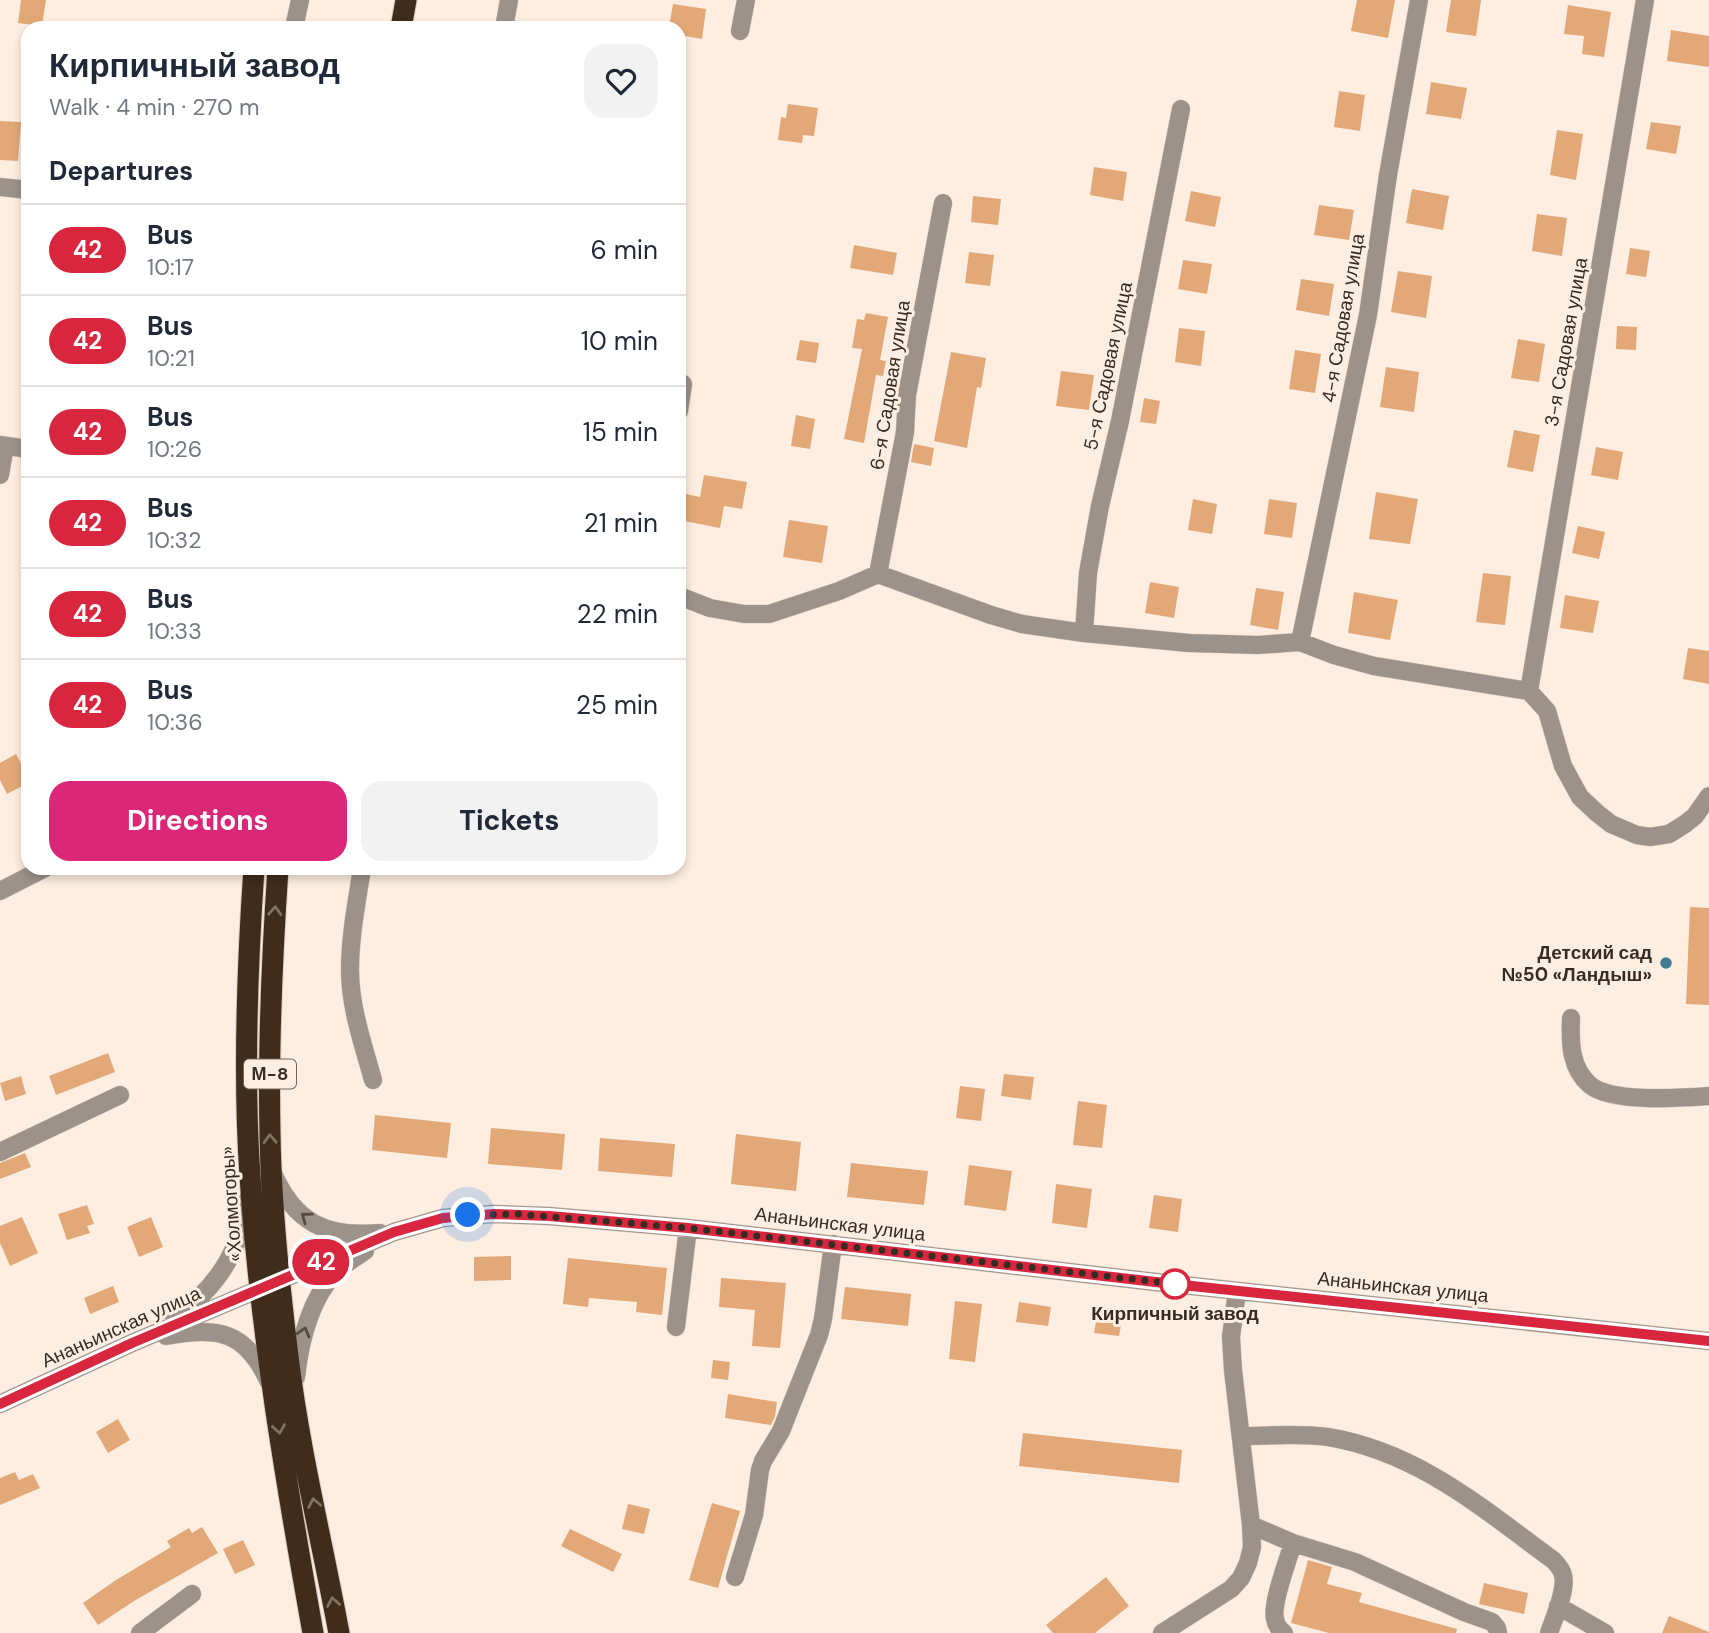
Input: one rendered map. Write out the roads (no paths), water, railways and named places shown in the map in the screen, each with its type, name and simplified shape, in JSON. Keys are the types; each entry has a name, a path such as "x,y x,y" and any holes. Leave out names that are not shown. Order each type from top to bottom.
{"highway":[{"path":"402,21 406,0"},
{"name":"«Холмогоры»","path":"254,875 248,971 250,1175 273,1392 313,1633"},
{"name":"М-8","path":"278,875 270,1010 271,1169 294,1399 339,1633"}],"street":[{"path":"296,21 300,0"},
{"path":"505,21 509,0"},
{"path":"740,31 746,0"},
{"name":"4-я Садовая улица","path":"1300,642 1368,315 1388,175 1419,0"},
{"name":"3-я Садовая улица","path":"1529,691 1645,0"},
{"name":"5-я Садовая улица","path":"1084,633 1088,573 1100,506 1120,421 1181,109"},
{"path":"0,187 21,189"},
{"name":"6-я Садовая улица","path":"878,573 905,432 907,395 943,203"},
{"path":"0,475 2,445 21,448"},
{"path":"686,599 710,608 744,614 769,614 839,591 878,573 1022,624 1189,643 1258,645 1300,642 1374,666 1529,691 1547,711 1563,766 1580,797 1611,824 1637,835 1650,837 1669,834 1695,816 1709,796"},
{"path":"0,891 31,875"},
{"path":"361,875 350,971 357,1019 373,1080"},
{"path":"1571,1018 1570,1044 1577,1069 1591,1086 1615,1095 1672,1098 1709,1096"},
{"path":"0,1152 120,1095"},
{"path":"271,1169 295,1208 319,1226 345,1234 394,1232"},
{"path":"139,1340 196,1302 218,1276 237,1239 246,1206 250,1175"},
{"name":"Ананьинская улица","path":"0,1404 139,1340 394,1232 443,1218 494,1214 688,1228 1237,1291 1709,1341"},
{"path":"676,1327 688,1228"},
{"path":"294,1399 301,1342 318,1297 335,1273 394,1232"},
{"path":"735,1577 754,1515 763,1461 781,1431 819,1335 833,1244"},
{"path":"1162,1633 1231,1589 1241,1578 1252,1547 1231,1336 1237,1291"},
{"path":"139,1340 193,1331 230,1336 240,1341 257,1359 273,1392"},
{"path":"1241,1436 1326,1437 1371,1447 1420,1468 1459,1492 1553,1560 1563,1575 1558,1606 1549,1633"},
{"path":"1251,1525 1293,1543 1355,1562 1492,1622 1498,1633"},
{"path":"1284,1633 1275,1619 1274,1607 1293,1543"},
{"path":"140,1633 191,1594"},
{"path":"1558,1606 1605,1633"}],"place":[{"name":"Детский сад №50 «Ландыш»","path":"1666,963"},
{"name":"Кирпичный завод","path":"1175,1284"}]}
